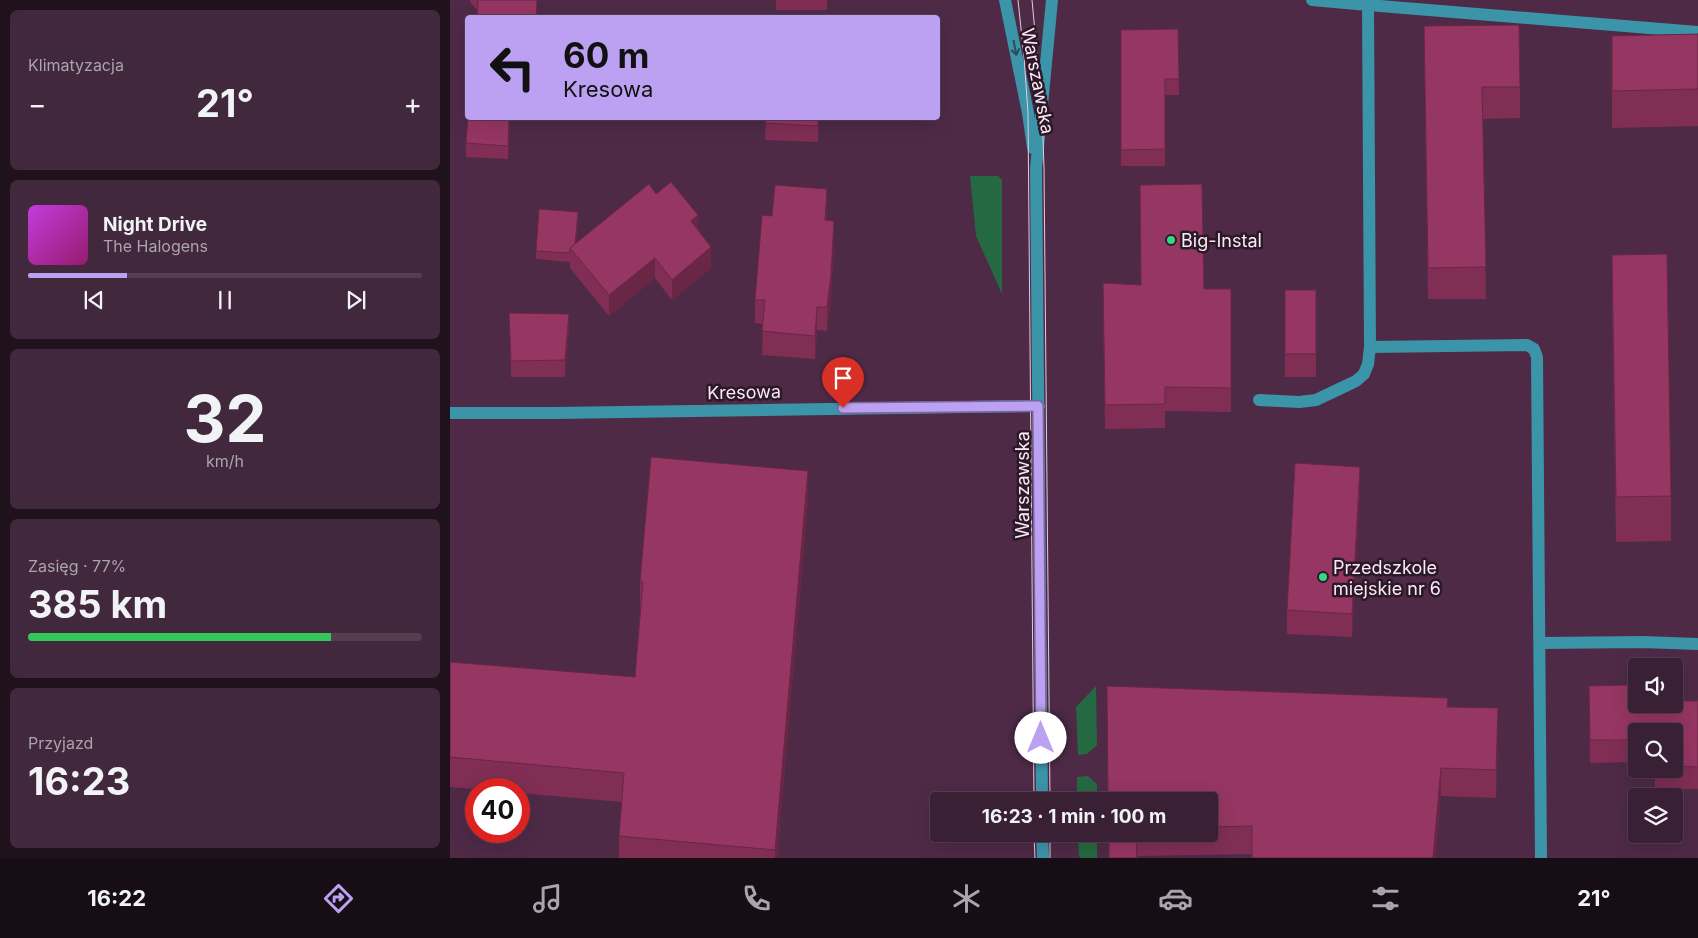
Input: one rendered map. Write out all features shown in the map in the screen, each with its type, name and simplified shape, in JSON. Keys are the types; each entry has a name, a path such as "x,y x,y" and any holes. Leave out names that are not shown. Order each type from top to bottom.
{"street":[{"name":"Warszawska","path":"1005,0 1028,113 1036,168"},
{"name":"Warszawska","path":"1042,792 1036,168 1052,0"},
{"path":"1312,0 1698,32"},
{"path":"1259,400 1299,402 1316,400 1356,381 1364,374 1368,364 1370,347 1368,5"},
{"path":"1370,347 1527,345 1534,349 1537,357 1541,858"},
{"name":"Kresowa","path":"450,413 1038,406"},
{"path":"1540,643 1643,642 1698,644"},
{"path":"1042,842 1042,858"}],"green space":[{"path":"970,176 998,176 1002,180 1002,294 976,236"},
{"path":"1096,686 1097,745 1087,754 1078,755 1076,707"},
{"path":"1088,776 1097,784 1097,792 1077,792 1077,777"},
{"path":"1078,842 1097,842 1097,858 1081,858 1079,856"}],"building":[{"path":"478,0 537,0 536,15 477,15"},
{"path":"1519,25 1520,87 1482,87 1486,267 1428,268 1424,26"},
{"path":"1178,29 1179,79 1165,79 1165,149 1121,150 1121,30"},
{"path":"1698,34 1698,89 1612,91 1612,36"},
{"path":"468,120 509,120 508,146 466,143"},
{"path":"766,120 818,120 818,126 765,123"},
{"path":"671,182 698,215 691,221 711,247 672,280 655,258 609,295 570,248 649,184 656,194"},
{"path":"1202,184 1204,289 1231,289 1231,388 1165,387 1165,404 1105,405 1103,283 1141,285 1140,185"},
{"path":"775,185 827,189 825,220 834,221 831,275 827,307 817,307 815,336 762,331 765,300 755,300 762,215 772,216"},
{"path":"539,209 578,212 575,244 570,248 570,253 536,251"},
{"path":"1667,254 1671,496 1616,497 1612,255"},
{"path":"1285,290 1316,290 1316,354 1285,354"},
{"path":"509,313 569,314 565,360 511,361"},
{"path":"651,457 808,471 775,850 619,836 624,773 450,757 450,662 635,677 643,582 640,581"},
{"name":"Przedszkole miejskie nr 6","path":"1295,463 1360,467 1352,614 1287,610"},
{"path":"1628,685 1628,713 1683,713 1683,701 1698,701 1698,767 1683,766 1683,723 1628,723 1628,740 1590,740 1589,686"},
{"path":"1107,686 1448,698 1447,707 1498,708 1496,770 1441,768 1433,858 1252,858 1252,826 1218,827 1218,792 1108,792"},
{"path":"1109,842 1136,842 1137,858 1109,858"}],"tram line":[{"path":"1018,0 1028,113 1034,792"},
{"path":"1032,0 1042,107 1044,168 1050,792"},
{"path":"1034,842 1035,858"},
{"path":"1050,842 1050,858"}],"place":[{"name":"Big-Instal","path":"1171,240"},
{"name":"Przedszkole miejskie nr 6","path":"1323,577"}],"route":[{"path":"843,408 1038,406 1041,738"}]}
